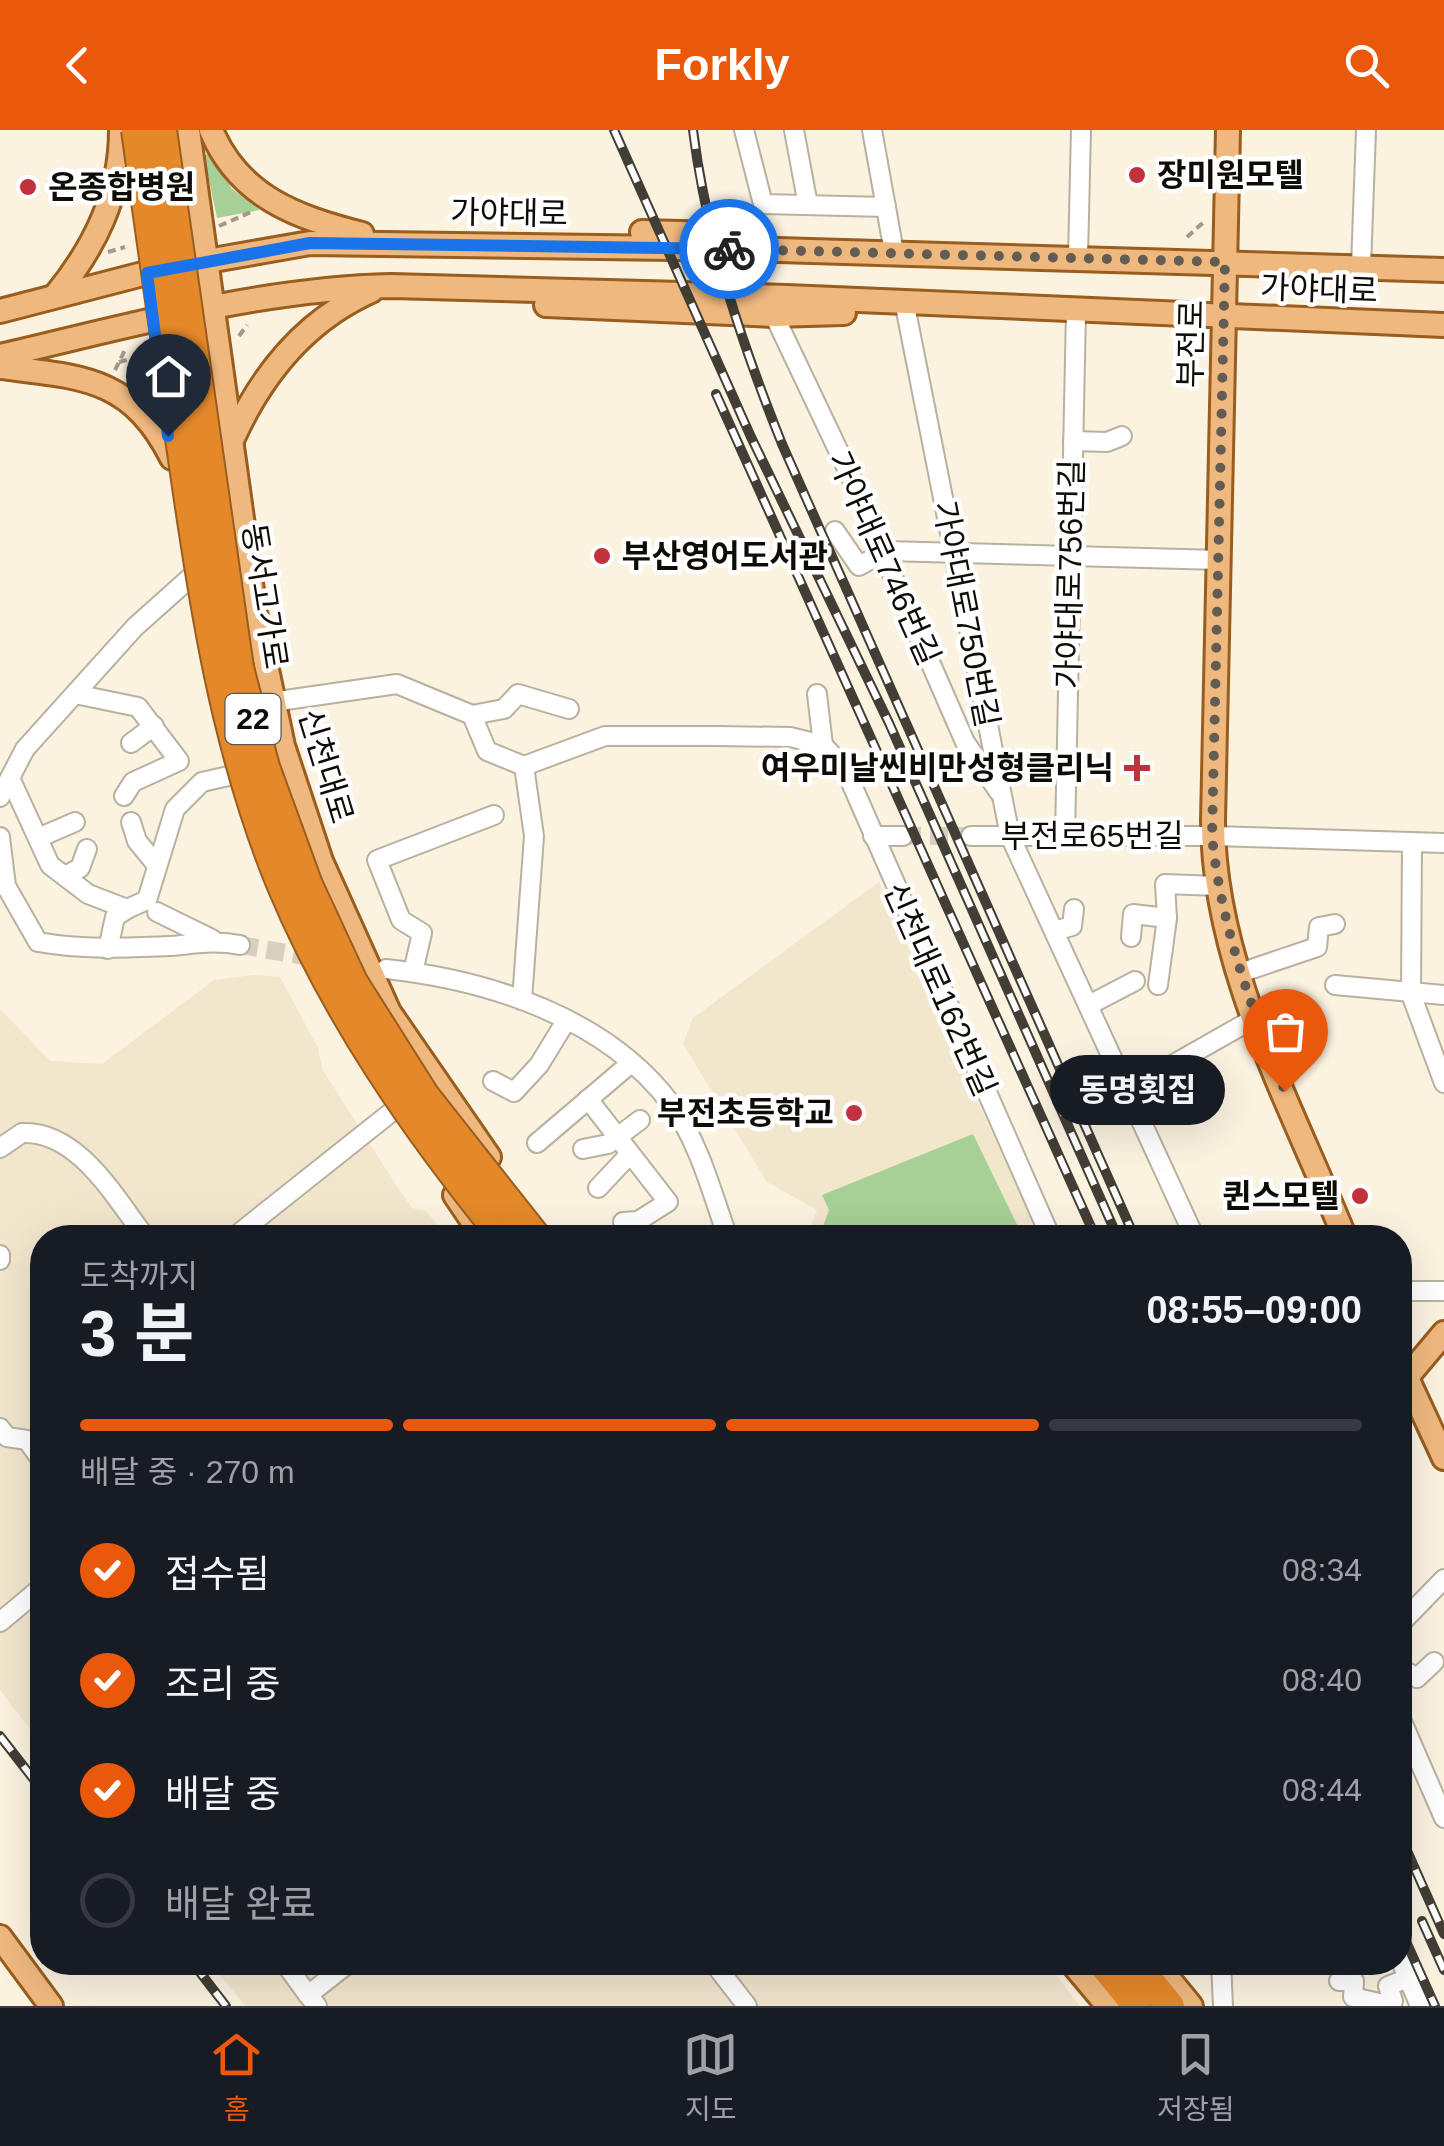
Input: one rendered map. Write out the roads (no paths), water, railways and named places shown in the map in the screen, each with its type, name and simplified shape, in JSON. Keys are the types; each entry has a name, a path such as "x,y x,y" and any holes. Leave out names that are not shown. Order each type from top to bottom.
{"highway":[{"name":"동서고가로","path":"136,130 196,555 216,672 240,765 282,886 337,1002 396,1096 494,1225"},
{"name":"동서고가로","path":"162,130 239,668 265,767 308,884 353,982 425,1096 527,1225"},
{"path":"1112,1975 1137,2006"},
{"path":"1145,1975 1170,2006"}],"main road":[{"path":"124,130 209,681 233,775 272,892 309,970 349,1043 475,1225"},
{"path":"55,296 78,267 103,221 121,168 124,130"},
{"name":"신천대로","path":"188,130 272,702 321,860 390,1012 488,1157 543,1225"},
{"path":"211,130 223,157 247,185 280,208 402,244"},
{"name":"부전로","path":"1228,130 1212,836 1218,886 1240,973 1341,1225"},
{"name":"가야대로","path":"402,244 686,232 776,236 883,252 1444,270"},
{"path":"0,311 147,273 310,243 402,244"},
{"path":"232,439 253,394 332,308 390,286 614,310 774,315 982,308"},
{"name":"가야대로","path":"0,356 214,306 325,288 390,286 787,297 1225,319 1444,325"},
{"path":"0,367 61,374 117,393 154,424 172,458"},
{"path":"1412,1362 1444,1333"},
{"path":"1412,1385 1438,1429 1444,1458"},
{"path":"0,1937 51,2006"},
{"path":"1082,1975 1108,2006"},
{"path":"1165,1975 1190,2006"}],"street":[{"path":"744,130 762,204 886,207"},
{"path":"794,130 808,205"},
{"path":"872,130 886,207 883,252"},
{"path":"1078,257 1081,130"},
{"path":"1361,267 1366,130"},
{"name":"가야대로750번길","path":"906,312 1010,836 1189,1225"},
{"name":"가야대로756번길","path":"1065,836 1076,312"},
{"name":"가야대로746번길","path":"774,315 886,551 893,578 965,742 976,764 1002,796"},
{"path":"1073,441 1107,442 1122,436"},
{"path":"835,531 859,566 886,551 1220,560"},
{"path":"0,798 25,749 134,627 192,576"},
{"path":"272,702 397,684 472,715 504,709 518,694 568,709"},
{"path":"75,694 138,707 179,761 133,782 124,796"},
{"name":"신천대로162번길","path":"817,694 823,745 845,769 1046,1225"},
{"path":"472,715 487,751 524,766 605,736 790,737 823,745"},
{"path":"131,743 154,726"},
{"path":"522,1000 534,836 524,766"},
{"path":"108,949 115,917 147,900 155,863 175,809 202,782 233,775"},
{"path":"10,778 50,864 88,894 127,909"},
{"path":"413,972 422,933 401,920 377,860 494,815"},
{"path":"38,838 75,822"},
{"path":"131,822 137,841 155,863"},
{"path":"0,836 6,886 38,942 108,949 212,939"},
{"path":"873,836 903,836"},
{"name":"부전로65번길","path":"971,836 1212,836 1444,844"},
{"path":"1412,842 1411,994 1444,1083"},
{"path":"65,876 80,868 88,849"},
{"path":"1158,985 1167,918 1165,884 1218,886"},
{"path":"1055,931 1072,926 1074,908"},
{"path":"158,912 212,939 240,945"},
{"path":"1131,937 1133,914 1167,918"},
{"path":"1240,973 1323,951 1320,927 1335,924"},
{"path":"386,969 413,972 522,1000 566,1021 631,1062 671,1104 692,1140 723,1225"},
{"path":"1089,1005 1135,981"},
{"path":"1335,985 1444,996"},
{"path":"1128,1090 1255,1018"},
{"path":"493,1081 514,1092 539,1065 566,1021"},
{"path":"541,1133 631,1062"},
{"path":"588,1099 668,1202 638,1221 622,1222"},
{"path":"248,1225 394,1110"},
{"path":"582,1149 616,1137 640,1120"},
{"path":"0,1148 22,1133 54,1137 82,1158 136,1225"},
{"path":"598,1188 630,1154"},
{"path":"1412,1290 1444,1291"},
{"path":"0,1428 7,1437 30,1444"},
{"path":"1412,1612 1444,1579"},
{"path":"0,1622 30,1597"},
{"path":"1412,1675 1418,1678 1434,1662"},
{"path":"1412,1745 1444,1818"},
{"path":"294,1975 313,2000 337,1975"},
{"path":"722,1975 747,2006"},
{"path":"1222,1975 1223,2006"},
{"path":"1407,1975 1420,2006"},
{"path":"1339,1981 1354,1982 1353,1996 1371,2004 1392,2001 1388,1986 1408,1978"}],"tunnel":[{"path":"903,836 971,836"},
{"path":"240,945 322,959"}],"railway":[{"path":"614,130 751,437 889,723 1112,1225"},
{"path":"693,130 707,211 727,290 782,444 1129,1225"},
{"path":"716,394 1090,1225"},
{"path":"0,1736 30,1775"},
{"path":"1412,1862 1444,1934"},
{"path":"1422,1921 1444,1970"},
{"path":"1412,1955 1435,2006"},
{"path":"202,1975 226,2006"}],"place":[{"name":"장미원모텔","path":"1137,175"},
{"name":"온종합병원","path":"28,187"},
{"name":"부산영어도서관","path":"602,556"},
{"name":"여우미날씬비만성형클리닉","path":"1137,768"},
{"name":"동명횟집","path":"1285,1091"},
{"name":"부전초등학교","path":"854,1113"},
{"name":"퀸스모텔","path":"1360,1196"}]}
